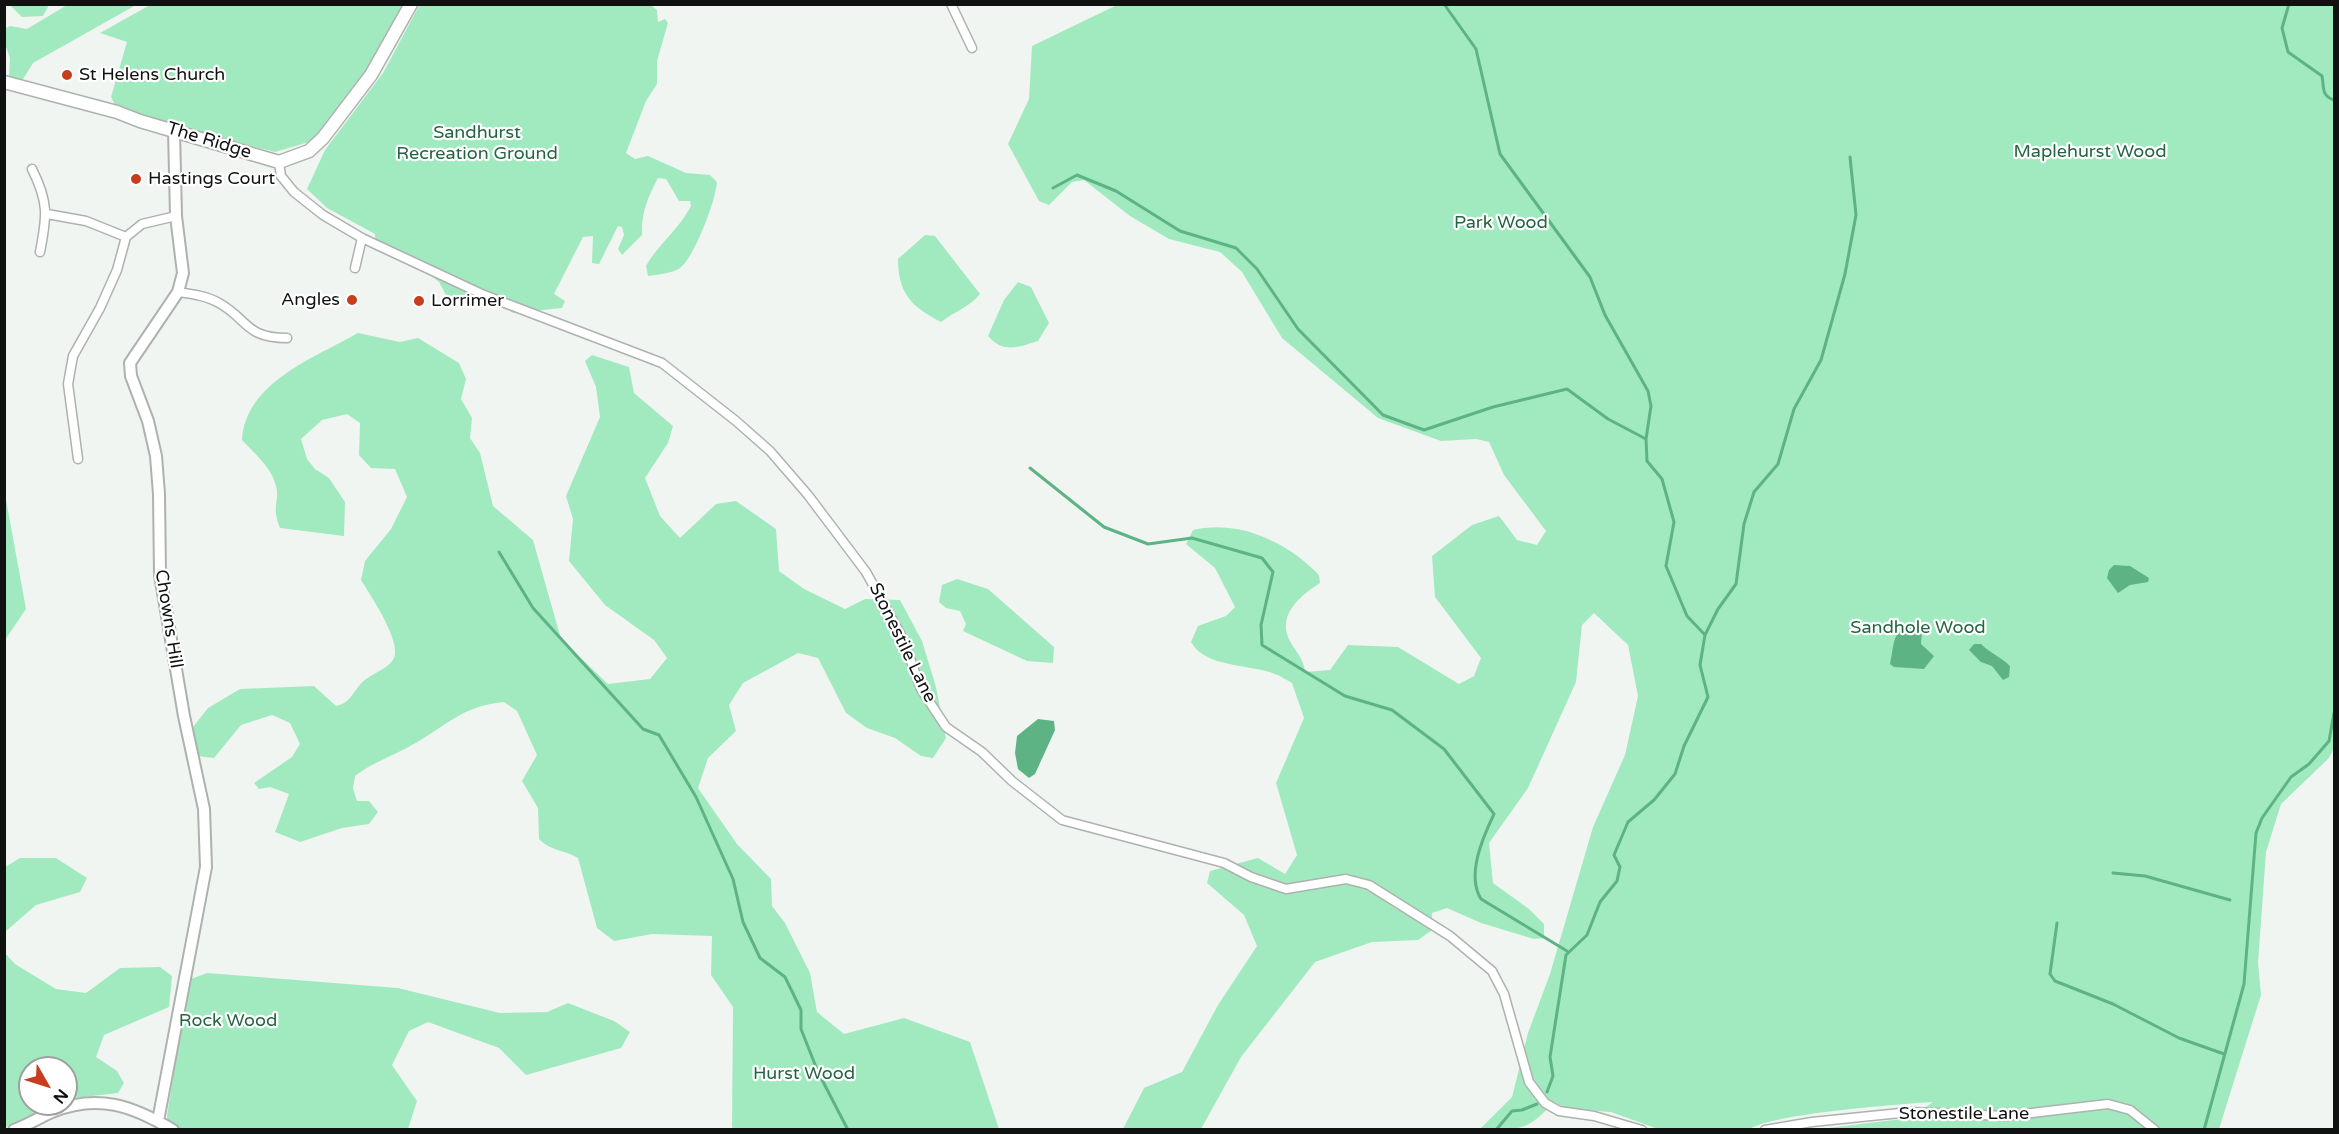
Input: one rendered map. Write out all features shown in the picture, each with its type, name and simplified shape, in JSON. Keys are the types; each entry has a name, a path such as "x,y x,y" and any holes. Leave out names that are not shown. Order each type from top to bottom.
{"main road":[{"path":"279,162 309,151 323,138 371,75 411,4"},
{"name":"The Ridge","path":"4,82 279,162"}],"street":[{"path":"951,4 972,48"},
{"name":"Chowns Hill","path":"159,1121 206,867 204,810 184,716 159,575 159,494 156,456 148,421 131,375 130,363 178,292 183,273 176,216 174,130"},
{"name":"Stonestile Lane","path":"279,162 281,176 294,192 323,215 362,238 484,295 662,363 736,421 770,451 808,495 866,572 903,639 921,689 946,727 982,752 1012,781 1062,820 1224,863 1251,877 1286,889 1346,879 1369,885 1450,936 1492,971 1504,994 1529,1082 1545,1103 1559,1111 1594,1116 1642,1130"},
{"path":"32,169 40,185 47,214 40,252"},
{"path":"47,214 86,221 126,237"},
{"path":"78,459 68,384 73,356 108,289 126,237 142,225 176,216"},
{"path":"355,268 362,238"},
{"path":"178,292 208,298 221,304 243,324 264,336 287,338"},
{"path":"14,1130 73,1106 101,1103 124,1105 159,1121 172,1130"},
{"name":"Stonestile Lane","path":"1765,1130 1812,1122 1910,1112 2006,1116 2108,1104 2130,1110 2155,1130"}],"green space":[{"name":"Sandhurst Recreation Ground","path":"420,4 651,5 657,10 658,22 665,19 668,23 657,61 657,84 646,101 626,153 635,159 648,156 686,173 710,175 717,182 713,202 703,228 686,262 677,270 648,276 646,266 691,206 690,201 679,201 666,179 658,178 646,205 642,235 622,255 618,249 624,235 622,227 618,226 599,264 592,263 593,236 583,237 554,294 565,301 562,308 513,313 491,299 470,292 457,299 447,297 439,282 429,274 376,247 375,234 327,208 307,189 325,150 383,73"},
{"path":"10,5 49,5 43,16 22,17"},
{"path":"67,5 136,5 33,63 23,79 18,81 9,77 10,58 5,44 4,29 10,26 27,29"},
{"path":"150,5 408,5 382,52 332,123 309,142 275,152 116,107 111,97 127,42 100,33"},
{"path":"1117,5 2334,5 2334,748 2329,758 2281,804 2266,852 2258,963 2261,995 2219,1129 1820,1129 1910,1118 1933,1102 1807,1115 1761,1124 1749,1130 1658,1129 1611,1112 1568,1109 1554,1102 1536,1119 1522,1127 1480,1129 1512,1097 1528,1033 1550,974 1593,827 1625,755 1638,696 1628,645 1594,613 1582,625 1576,682 1528,788 1489,843 1493,883 1529,909 1544,924 1544,938 1534,939 1481,923 1447,908 1432,913 1431,931 1418,940 1372,942 1315,962 1241,1057 1201,1129 1123,1129 1144,1088 1182,1072 1218,1005 1257,946 1244,915 1207,883 1210,871 1258,858 1285,874 1297,855 1276,783 1304,718 1292,683 1265,671 1207,657 1191,642 1198,626 1226,616 1235,607 1215,568 1186,544 1193,530 1210,527 1227,528 1261,536 1293,552 1319,575 1320,583 1292,608 1286,624 1287,633 1302,660 1305,672 1330,670 1348,645 1398,647 1459,684 1474,676 1481,658 1435,597 1432,556 1472,525 1499,516 1517,540 1537,545 1546,531 1504,475 1489,442 1476,439 1441,441 1378,418 1282,338 1242,272 1220,252 1169,239 1130,216 1084,180 1072,182 1049,205 1039,201 1008,144 1029,99 1032,46"},
{"path":"925,235 935,236 980,294 941,322 915,305 901,282 898,259"},
{"path":"1018,282 1031,287 1049,323 1038,341 1012,348 994,342 988,336 1004,300"},
{"name":"Hurst Wood","path":"358,333 400,342 418,338 459,363 466,379 461,399 472,418 470,438 480,453 493,506 533,540 561,639 608,684 650,679 667,658 654,640 605,605 569,561 573,519 566,496 600,417 596,387 585,361 592,355 629,367 634,393 673,426 668,443 645,478 660,516 680,538 716,504 736,501 776,529 779,571 804,589 845,609 865,599 900,600 922,641 936,687 946,738 933,758 921,756 895,738 867,728 846,713 818,658 798,653 743,683 729,705 736,731 708,758 698,788 737,844 771,879 772,906 785,923 810,973 817,1012 844,1034 904,1018 970,1042 999,1129 734,1129 732,1127 733,1007 711,975 712,936 652,934 614,941 597,928 578,858 548,846 539,839 538,808 522,781 537,755 517,711 504,702 465,712 412,745 355,776 353,788 357,801 369,801 378,812 369,824 342,828 300,842 275,832 289,794 270,787 259,789 254,783 292,757 300,744 290,723 272,715 241,725 214,758 197,756 193,727 208,708 240,689 314,686 336,706 346,702 366,679 393,660 394,643 390,632 361,580 365,561 391,529 407,497 395,469 371,468 359,455 360,423 347,414 322,420 301,439 307,459 315,469 329,478 345,502 344,536 280,528 276,514 277,491 274,479 262,461 242,440 246,420 256,402 269,387 303,363"},
{"path":"5,494 26,609 4,640"},
{"path":"957,579 988,589 1054,647 1053,663 1027,661 963,631 966,624 960,611 946,608 939,602 942,585"},
{"path":"20,858 56,858 87,878 80,892 36,905 5,932 5,867"},
{"name":"Rock Wood","path":"4,952 15,964 56,989 86,993 120,968 160,967 172,976 169,1007 104,1035 96,1057 117,1071 124,1083 118,1093 78,1098 78,1056 18,1056 18,1116 36,1116 5,1127"},
{"name":"Rock Wood","path":"207,973 398,988 500,1013 547,1012 568,1003 614,1021 630,1032 621,1048 526,1075 499,1048 428,1022 409,1031 392,1065 417,1101 408,1129 169,1130 167,1116 188,980"}],"shaded area":[{"path":"2114,565 2130,566 2149,578 2148,582 2130,585 2118,593 2107,578 2109,570"},
{"path":"1915,623 1922,629 1921,644 1934,656 1924,669 1894,667 1890,664 1895,638 1902,629"},
{"path":"1974,644 1981,644 2010,666 2009,677 2003,680 1992,666 1981,662 1969,650"},
{"path":"1038,719 1054,721 1055,730 1035,774 1029,778 1018,769 1015,753 1017,736"}],"waterway":[{"path":"1444,4 1476,49 1500,154 1590,277 1605,315 1648,391 1651,406 1646,439 1647,461 1662,479 1674,522 1666,566 1687,616 1705,635"},
{"path":"2289,4 2282,28 2288,52 2322,76 2325,93 2334,100"},
{"path":"1547,1092 1553,1076 1550,1057 1566,955 1587,935 1600,902 1617,881 1620,867 1614,855 1628,822 1654,800 1675,774 1684,746 1708,697 1700,665 1705,635 1718,609 1736,584 1744,524 1754,492 1778,464 1794,409 1821,360 1845,274 1856,215 1850,157"},
{"path":"1053,188 1077,175 1116,191 1180,231 1236,248 1257,269 1298,329 1383,415 1424,430 1493,407 1567,389 1608,419 1646,439"},
{"path":"1030,468 1104,527 1148,544 1192,538 1262,558 1273,572 1261,625 1262,645 1345,696 1392,710 1444,749 1494,814 1481,845 1476,868 1475,879 1481,899 1567,951"},
{"path":"499,552 533,608 643,729 659,735 696,797 733,879 743,922 760,958 785,977 801,1010 801,1029 818,1072 848,1130"},
{"path":"2204,1130 2244,984 2256,833 2262,818 2291,777 2309,764 2329,741 2334,713"},
{"path":"2113,873 2145,876 2230,900"},
{"path":"2057,923 2050,974 2055,981 2113,1004 2179,1038 2224,1054"},
{"path":"1496,1130 1512,1111 1537,1104"}],"place":[{"name":"St Helens Church","path":"67,75"},
{"name":"Hastings Court","path":"136,179"},
{"name":"Angles","path":"352,300"},
{"name":"Lorrimer","path":"419,301"}],"park label":[{"name":"Maplehurst Wood","path":"2090,152"},
{"name":"Park Wood","path":"1501,223"},
{"name":"Sandhole Wood","path":"1918,628"}]}
